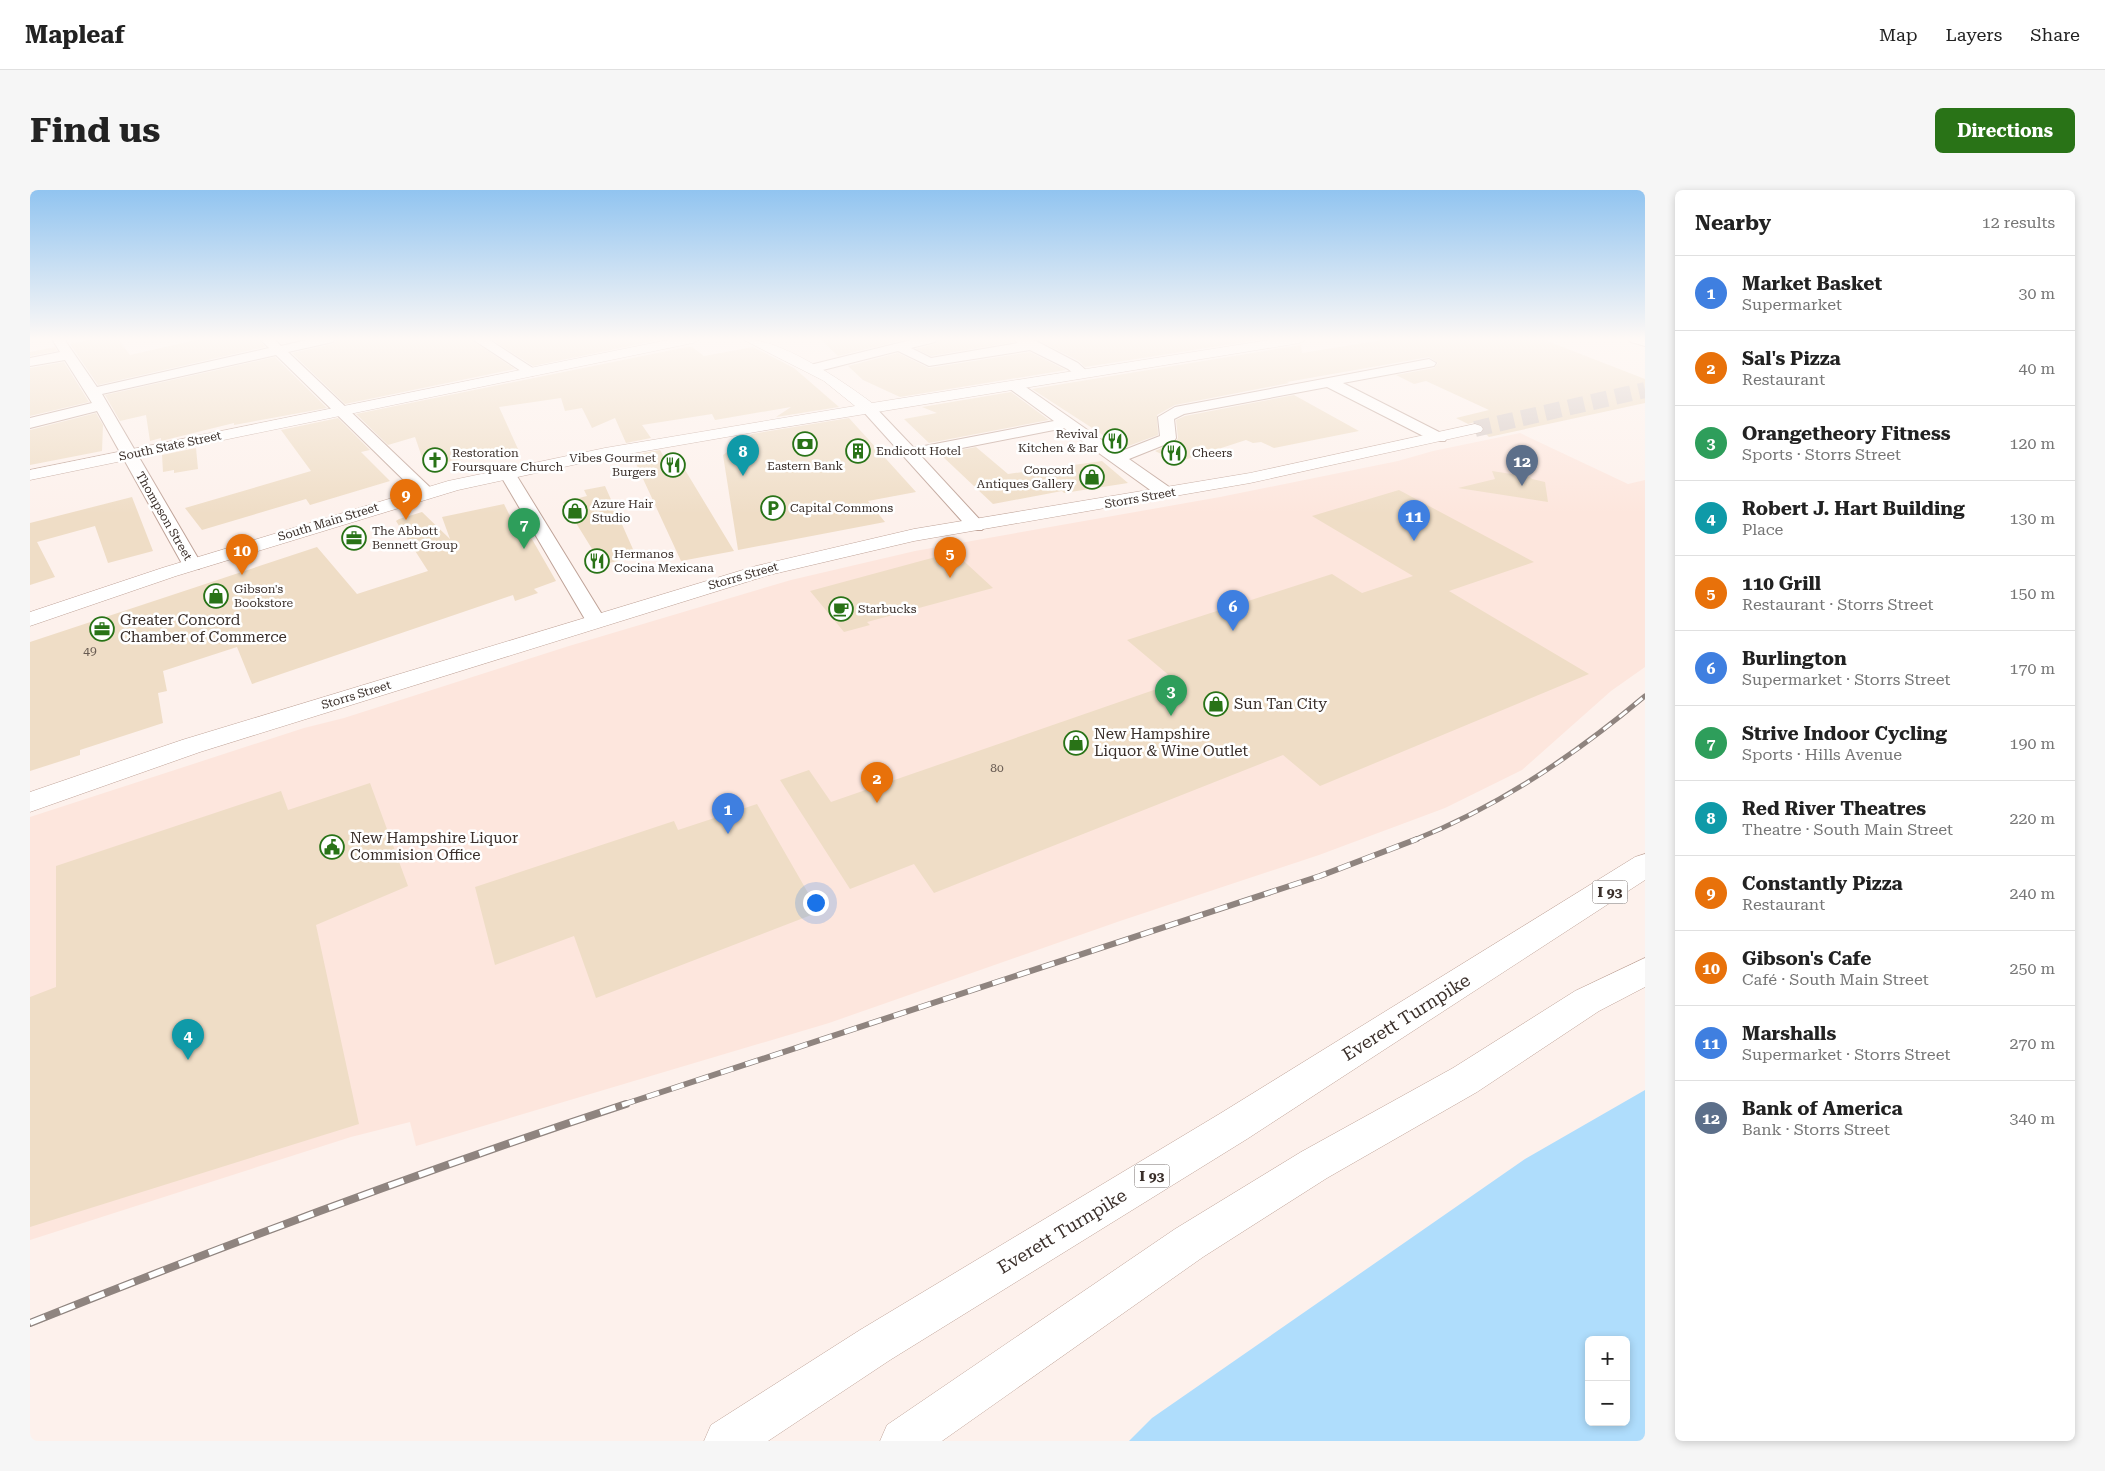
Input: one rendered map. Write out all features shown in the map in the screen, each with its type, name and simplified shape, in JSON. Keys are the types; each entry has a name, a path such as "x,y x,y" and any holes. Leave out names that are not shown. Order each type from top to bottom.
{"main road":[{"name":"South State Street","path":"30,475 406,397"},
{"path":"855,397 868,409"},
{"name":"South Main Street","path":"30,619 192,565 426,492 604,453 942,397"},
{"name":"Storrs Street","path":"30,802 191,746 763,570 880,542 1250,478 1475,429"},
{"path":"1575,908 1645,866"},
{"name":"I 93","path":"1575,908 1645,876"},
{"name":"Everett Turnpike","path":"727,1441 875,1345 1234,1126 1575,908"},
{"path":"903,1441 1198,1238 1314,1165 1465,1080 1587,1002 1645,972"}],"street":[{"name":"Thompson Street","path":"96,397 192,565"},
{"path":"330,397 426,492"},
{"path":"1031,397 1166,493"},
{"path":"1118,458 1168,438 1166,417 1180,410 1247,397"},
{"path":"1359,397 1439,438"},
{"path":"30,423 100,406"},
{"path":"868,409 976,526"},
{"path":"909,454 1067,423"},
{"path":"507,473 596,621"}],"shaded area":[{"path":"1520,433 1628,484 1645,480 1645,667 1611,691 1522,770 1445,808 1319,855 1120,921 829,1023 416,1146 410,1122 351,1137 30,1240 30,817 304,728 344,718 569,646 791,580 915,551 1220,497 1398,461 1433,451"}],"water":[{"path":"1645,1090 1645,1441 1129,1441 1152,1418 1525,1159"}],"building":[{"path":"30,397 86,397 89,402 30,416"},
{"path":"106,397 316,397 327,408 234,425 234,423 161,441 161,438 150,441 146,415 120,421"},
{"path":"338,397 377,397 345,404"},
{"path":"438,397 828,397 839,407 776,417 791,407 715,420 712,414 642,425 651,438 626,443 615,418 592,428 582,408 565,411 561,398 499,407 518,449 425,466 415,437 388,445 356,414"},
{"path":"979,397 1018,397 1049,420 929,443 904,419 937,413 922,407"},
{"path":"1045,397 1214,397 1175,405 1157,415 1158,435 1123,448"},
{"path":"1282,397 1298,397 1359,431 1274,448 1261,442 1253,443 1246,440 1178,462 1155,451 1176,442 1178,438 1176,420 1185,416"},
{"path":"1462,397 1645,397 1645,403 1489,437 1484,432 1485,428 1482,424 1475,422 1468,424 1456,418 1489,410"},
{"path":"96,413 103,425 102,451 30,465 30,430"},
{"path":"338,418 370,450 361,452 390,481 310,505 306,499 202,530 185,508 311,471 281,430"},
{"path":"849,418 916,492 868,501 885,522 738,550 723,455 752,434"},
{"path":"976,447 1008,474 1102,461 1128,483 1064,493 1062,491 993,504 940,454"},
{"path":"196,448 198,469 174,473 174,470 163,472 162,455"},
{"path":"660,450 667,462 679,460 734,551 681,561 632,455"},
{"path":"1492,471 1530,477 1545,482 1548,502 1458,488 1495,479"},
{"path":"605,486 636,556 602,565 563,502 587,496 584,490"},
{"path":"1399,490 1534,562 1449,591 1589,674 1320,786 1283,755 934,893 914,864 850,889 780,780 809,770 831,802 1177,682 1127,640 1332,574 1362,593 1413,576 1312,516"},
{"path":"132,497 153,551 108,563 95,526 37,542 55,577 30,585 30,523"},
{"path":"504,504 516,528 525,527 556,581 534,589 538,593 515,601 513,595 252,684 237,647 163,671 167,691 158,693 163,723 80,750 80,755 30,771 30,642 317,547 357,594 428,571 396,521 399,519 422,512 450,539 442,517"},
{"path":"954,552 993,588 867,622 870,625 844,632 810,591"},
{"path":"370,783 408,886 316,925 359,1124 30,1227 30,997 56,987 56,866 281,791 288,810"},
{"path":"757,804 819,912 596,998 574,936 495,965 475,887 674,821 678,830"}],"tunnel":[{"path":"1475,429 1613,397"}],"railway":[{"path":"1414,840 1477,811 1536,777 1591,739 1645,696"},
{"path":"622,1105 1320,876 1417,839"},
{"path":"30,1323 326,1209 626,1104"}],"place":[{"name":"Revival Kitchen & Bar","path":"1115,441"},
{"name":"Eastern Bank","path":"805,444"},
{"name":"Endicott Hotel","path":"858,451"},
{"name":"Cheers","path":"1174,453"},
{"name":"Restoration Foursquare Church","path":"435,460"},
{"name":"Vibes Gourmet Burgers","path":"673,465"},
{"name":"Red River Theatres","path":"743,476"},
{"name":"Concord Antiques Gallery","path":"1092,477"},
{"name":"Bank of America","path":"1522,486"},
{"name":"Capital Commons","path":"773,508"},
{"name":"Azure Hair Studio","path":"575,511"},
{"name":"Constantly Pizza","path":"406,520"},
{"name":"The Abbott Bennett Group","path":"354,538"},
{"name":"Marshalls","path":"1414,541"},
{"name":"Strive Indoor Cycling","path":"524,549"},
{"name":"Hermanos Cocina Mexicana","path":"597,561"},
{"name":"Gibson's Cafe","path":"242,575"},
{"name":"110 Grill","path":"950,578"},
{"name":"Gibson's Bookstore","path":"216,596"},
{"name":"Starbucks","path":"841,609"},
{"name":"Greater Concord Chamber of Commerce","path":"102,629"},
{"name":"Burlington","path":"1233,631"},
{"name":"Sun Tan City","path":"1216,704"},
{"name":"Orangetheory Fitness","path":"1171,716"},
{"name":"New Hampshire Liquor & Wine Outlet","path":"1076,743"},
{"name":"Sal's Pizza","path":"877,803"},
{"name":"Market Basket","path":"728,834"},
{"name":"New Hampshire Liquor Commision Office","path":"332,847"},
{"name":"Robert J. Hart Building","path":"188,1060"}]}
